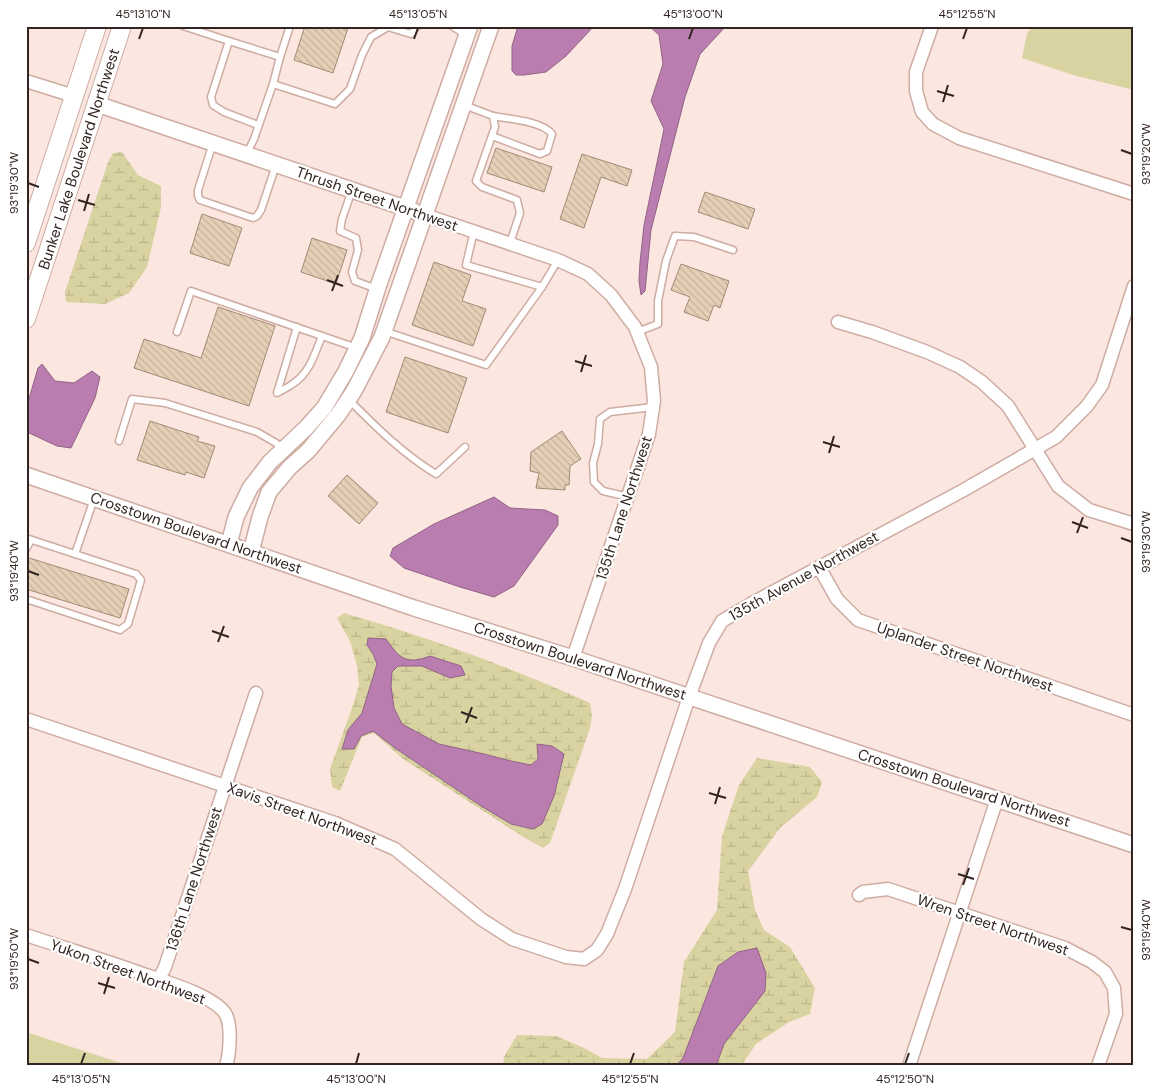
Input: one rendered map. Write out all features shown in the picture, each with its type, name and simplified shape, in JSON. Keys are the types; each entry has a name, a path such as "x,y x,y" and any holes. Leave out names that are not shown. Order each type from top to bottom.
{"main road":[{"name":"Bunker Lake Boulevard Northwest","path":"26,243 97,26"},
{"name":"Bunker Lake Boulevard Northwest","path":"26,319 122,26"}],"street":[{"path":"251,552 269,492 296,461 308,451 338,415 384,331 491,26"},
{"path":"932,26 916,72 916,91 922,112 933,124 959,138 1134,194"},
{"path":"229,544 236,517 250,488 270,462 324,408 346,371 362,338 377,289 468,31"},
{"path":"26,81 74,96"},
{"name":"Thrush Street Northwest","path":"97,104 558,260 588,274 611,295 636,330"},
{"name":"135th Avenue Northwest","path":"584,959 598,950 608,934 625,889 688,697 709,643 722,621 756,600 954,495 1056,437 1087,406 1102,385 1134,286"},
{"path":"838,322 872,332 960,366 982,382 1008,406 1058,486 1089,510 1134,524"},
{"name":"135th Lane Northwest","path":"573,658 649,434 654,401 650,367 636,330"},
{"path":"357,348 372,355"},
{"path":"283,449 296,461"},
{"name":"Crosstown Boulevard Northwest","path":"26,475 414,608 573,658 1134,845"},
{"name":"Uplander Street Northwest","path":"820,567 837,599 858,620 1134,714"},
{"name":"136th Lane Northwest","path":"159,980 165,967 256,693"},
{"name":"Xavis Street Northwest","path":"26,720 335,822 395,849 481,919 512,939 566,957 584,959"},
{"path":"909,1066 998,799"},
{"name":"Wren Street Northwest","path":"859,895 863,892 888,890 1065,948 1092,962 1105,972 1114,988 1116,1014 1098,1066"},
{"name":"Yukon Street Northwest","path":"26,935 196,993 217,1004 226,1015 230,1047 226,1066"}],"lane":[{"path":"184,26 280,57"},
{"path":"246,155 254,139 273,84 290,26"},
{"path":"273,84 335,104 350,89 371,37 388,27 411,34 417,26"},
{"path":"452,26 468,31"},
{"path":"229,41 212,97 212,104 224,112 258,125"},
{"path":"464,104 493,116 524,121 549,129 552,134 547,151 540,154 492,136"},
{"path":"493,116 495,127 476,181 482,187 516,200 520,213 510,243"},
{"path":"213,143 198,190 198,196 200,200 215,206 254,218 257,216 261,210 276,165"},
{"path":"352,190 340,231 356,238 358,250 352,272 355,280 377,289"},
{"path":"474,231 466,265 542,287"},
{"path":"636,330 658,324 658,301 666,261 675,236 694,237 733,250"},
{"path":"384,331 486,365 542,287 558,260"},
{"path":"177,332 192,291 357,348"},
{"path":"296,327 277,393 295,383 305,373 322,336"},
{"path":"119,441 132,399 165,403 258,432 283,449"},
{"path":"348,399 387,437 436,474 465,448"},
{"path":"629,497 603,490 594,482 593,463 598,444 600,419 610,412 653,408"},
{"path":"75,554 94,498"},
{"path":"26,549 29,539 136,574 141,580 128,624 120,630 26,599"}],"green space":[{"path":"1033,26 1134,26 1134,90 1073,75 1022,58 1027,33"},
{"path":"122,152 138,175 161,186 161,207 147,267 129,293 105,304 66,302 65,292 108,162 113,153"},
{"path":"344,613 469,654 530,677 590,703 592,716 590,728 550,843 543,848 525,838 403,759 374,733 362,737 340,791 332,787 330,769 359,685 357,666 350,641 337,618"},
{"path":"757,758 810,767 822,782 817,797 780,828 748,871 755,910 764,930 790,947 815,988 810,1014 789,1022 756,1044 741,1066 503,1066 504,1057 517,1035 556,1036 602,1058 647,1059 675,1032 684,962 717,910 722,836 739,785"},
{"path":"26,1032 130,1066 26,1066"}],"shaded area":[{"path":"518,26 594,26 566,56 546,72 516,75 512,71 512,46"},
{"path":"649,26 726,26 700,54 685,97 651,230 645,291 641,295 639,281 644,225 664,129 651,101 663,64 659,35"},
{"path":"42,364 55,381 74,383 92,371 100,377 95,398 71,448 57,446 26,431 26,409 38,368"},
{"path":"494,497 510,508 545,510 558,516 558,525 514,586 494,597 404,568 390,556 393,548 434,524"},
{"path":"368,638 386,639 398,654 406,659 418,660 430,656 461,666 465,675 450,678 422,666 398,666 392,672 391,686 394,708 402,724 439,744 531,765 538,759 537,744 552,746 564,754 554,796 542,824 533,829 511,824 481,806 373,731 361,736 354,749 342,749 348,730 362,713 377,664 367,645"},
{"path":"757,948 766,973 765,991 724,1044 716,1066 676,1066 683,1058 718,966 738,952"}],"building":[{"path":"305,26 342,26 348,28 333,73 294,60"},
{"path":"496,148 552,167 544,192 487,173"},
{"path":"582,154 632,170 627,186 601,177 584,228 560,219"},
{"path":"705,192 755,209 748,229 698,212"},
{"path":"202,214 242,228 229,266 190,253"},
{"path":"312,238 347,250 336,284 301,272"},
{"path":"434,262 471,275 462,301 486,309 473,346 412,325"},
{"path":"681,264 729,281 720,308 714,305 708,321 684,312 690,297 671,290"},
{"path":"218,307 275,326 249,406 134,368 144,339 201,358"},
{"path":"405,357 467,378 448,433 386,412"},
{"path":"150,421 199,437 197,441 215,446 204,478 186,472 185,475 137,460"},
{"path":"562,431 581,459 570,466 569,485 565,485 565,490 536,488 539,473 530,471 531,452"},
{"path":"347,475 378,503 359,524 328,496"},
{"path":"26,557 129,589 120,618 26,589"}]}
